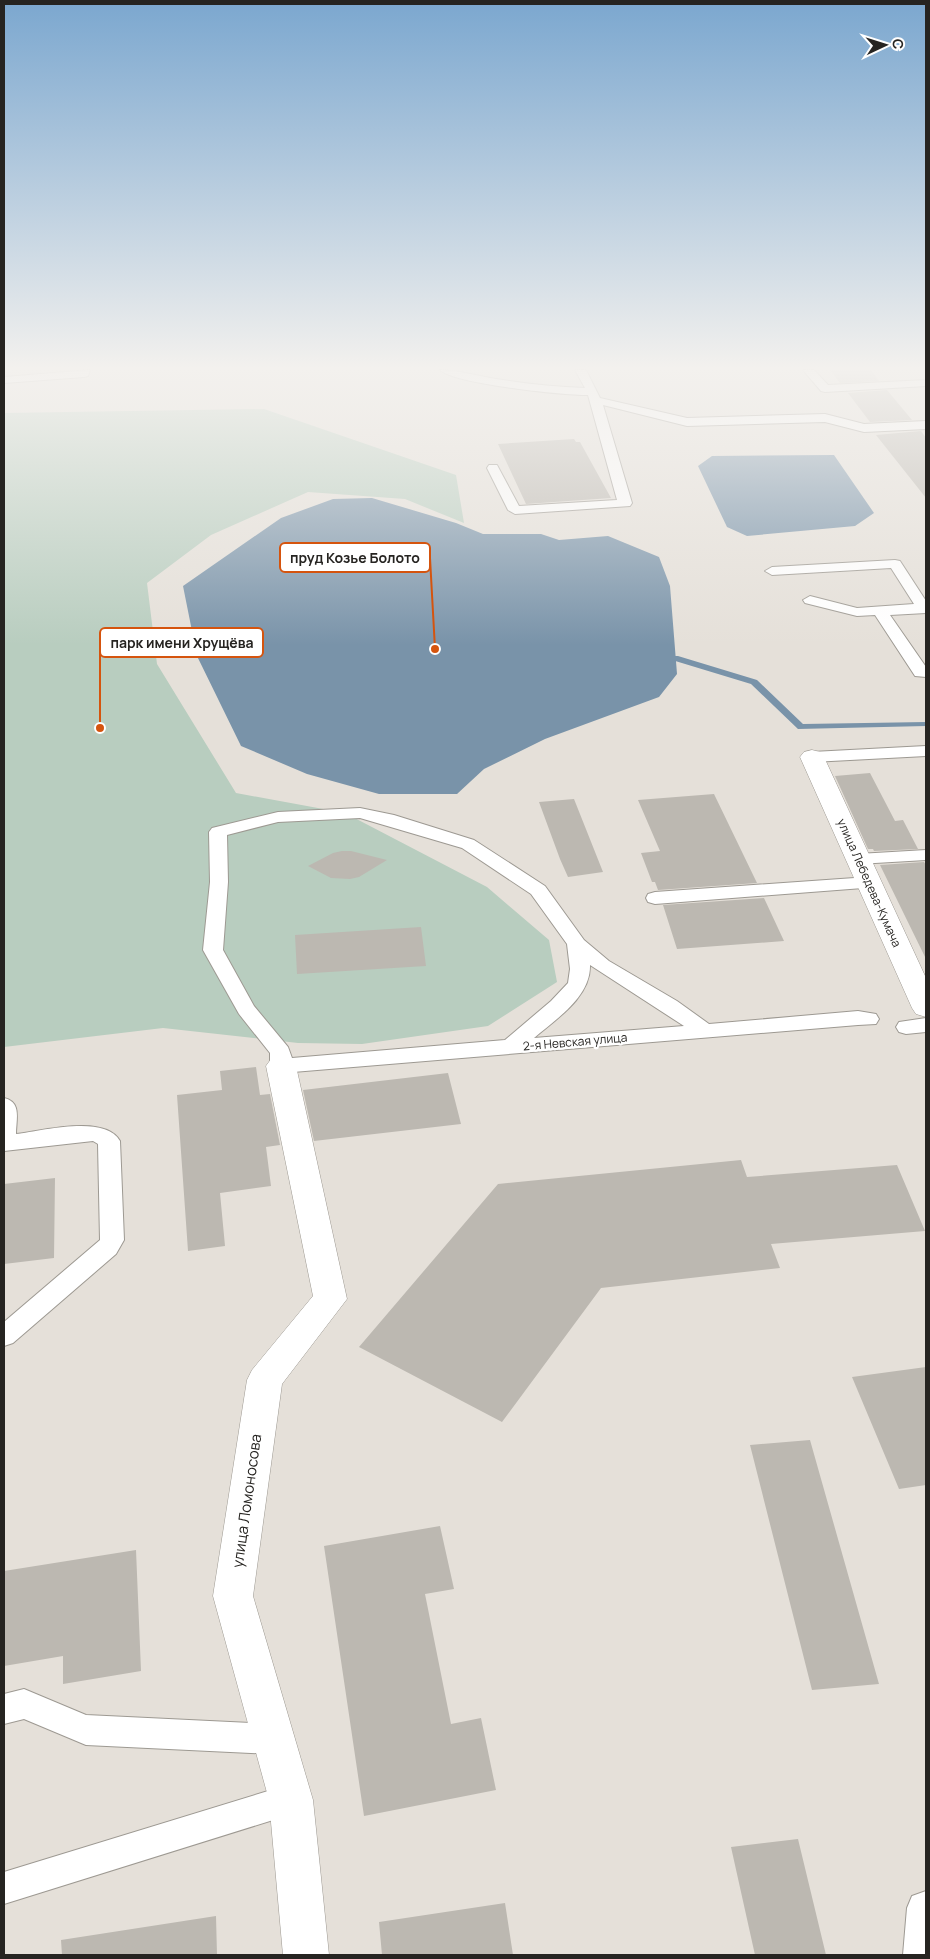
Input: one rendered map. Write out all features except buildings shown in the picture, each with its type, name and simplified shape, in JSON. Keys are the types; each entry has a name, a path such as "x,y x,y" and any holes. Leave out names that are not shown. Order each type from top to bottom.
{"street":[{"name":"улица Лебедева-Кумача","path":"812,757 926,1008"},
{"name":"улица Ломоносова","path":"280,1066 330,1299 265,1380 233,1596 291,1800 306,1955"}],"lane":[{"path":"493,468 515,510 625,503 613,461"},
{"path":"772,571 895,564 925,608"},
{"path":"810,600 857,612 925,608"},
{"path":"880,611 921,672 926,672"},
{"path":"812,757 926,751"},
{"path":"280,1066 281,1052 246,1009 213,950 219,882 218,832 278,817 360,813 397,821 468,844 538,890 577,944 602,965 670,1006 705,1031"},
{"path":"858,858 926,855"},
{"path":"655,898 869,883"},
{"path":"510,1047 547,1016 578,984 580,960 577,944"},
{"name":"2-я Невская улица","path":"280,1066 858,1018 869,1019"},
{"path":"906,1027 926,1025"},
{"path":"4,1105 6,1107 4,1143 93,1133 109,1141 112,1240 108,1248 4,1336"},
{"path":"4,1710 24,1704 86,1730 274,1739"},
{"path":"4,1888 291,1800"},
{"path":"920,1955 924,1908 926,1908"}],"green space":[{"path":"4,461 416,461 456,475 464,523 405,499 308,492 211,535 147,583 157,664 236,793 345,813 487,887 549,940 557,982 488,1026 362,1044 298,1043 163,1028 4,1047"}],"water":[{"path":"704,461 838,461 874,513 855,526 747,536 727,527 698,466"},
{"path":"372,498 456,523 483,534 541,534 559,540 608,536 659,557 670,586 677,674 659,697 545,739 484,769 457,794 379,794 307,774 241,746 197,656 183,586 281,518 333,499"}],"waterway":[{"path":"675,658 754,682 801,727 926,724"}],"place":[{"name":"пруд Козье Болото","path":"435,649"},
{"name":"парк имени Хрущёва","path":"100,728"}]}
